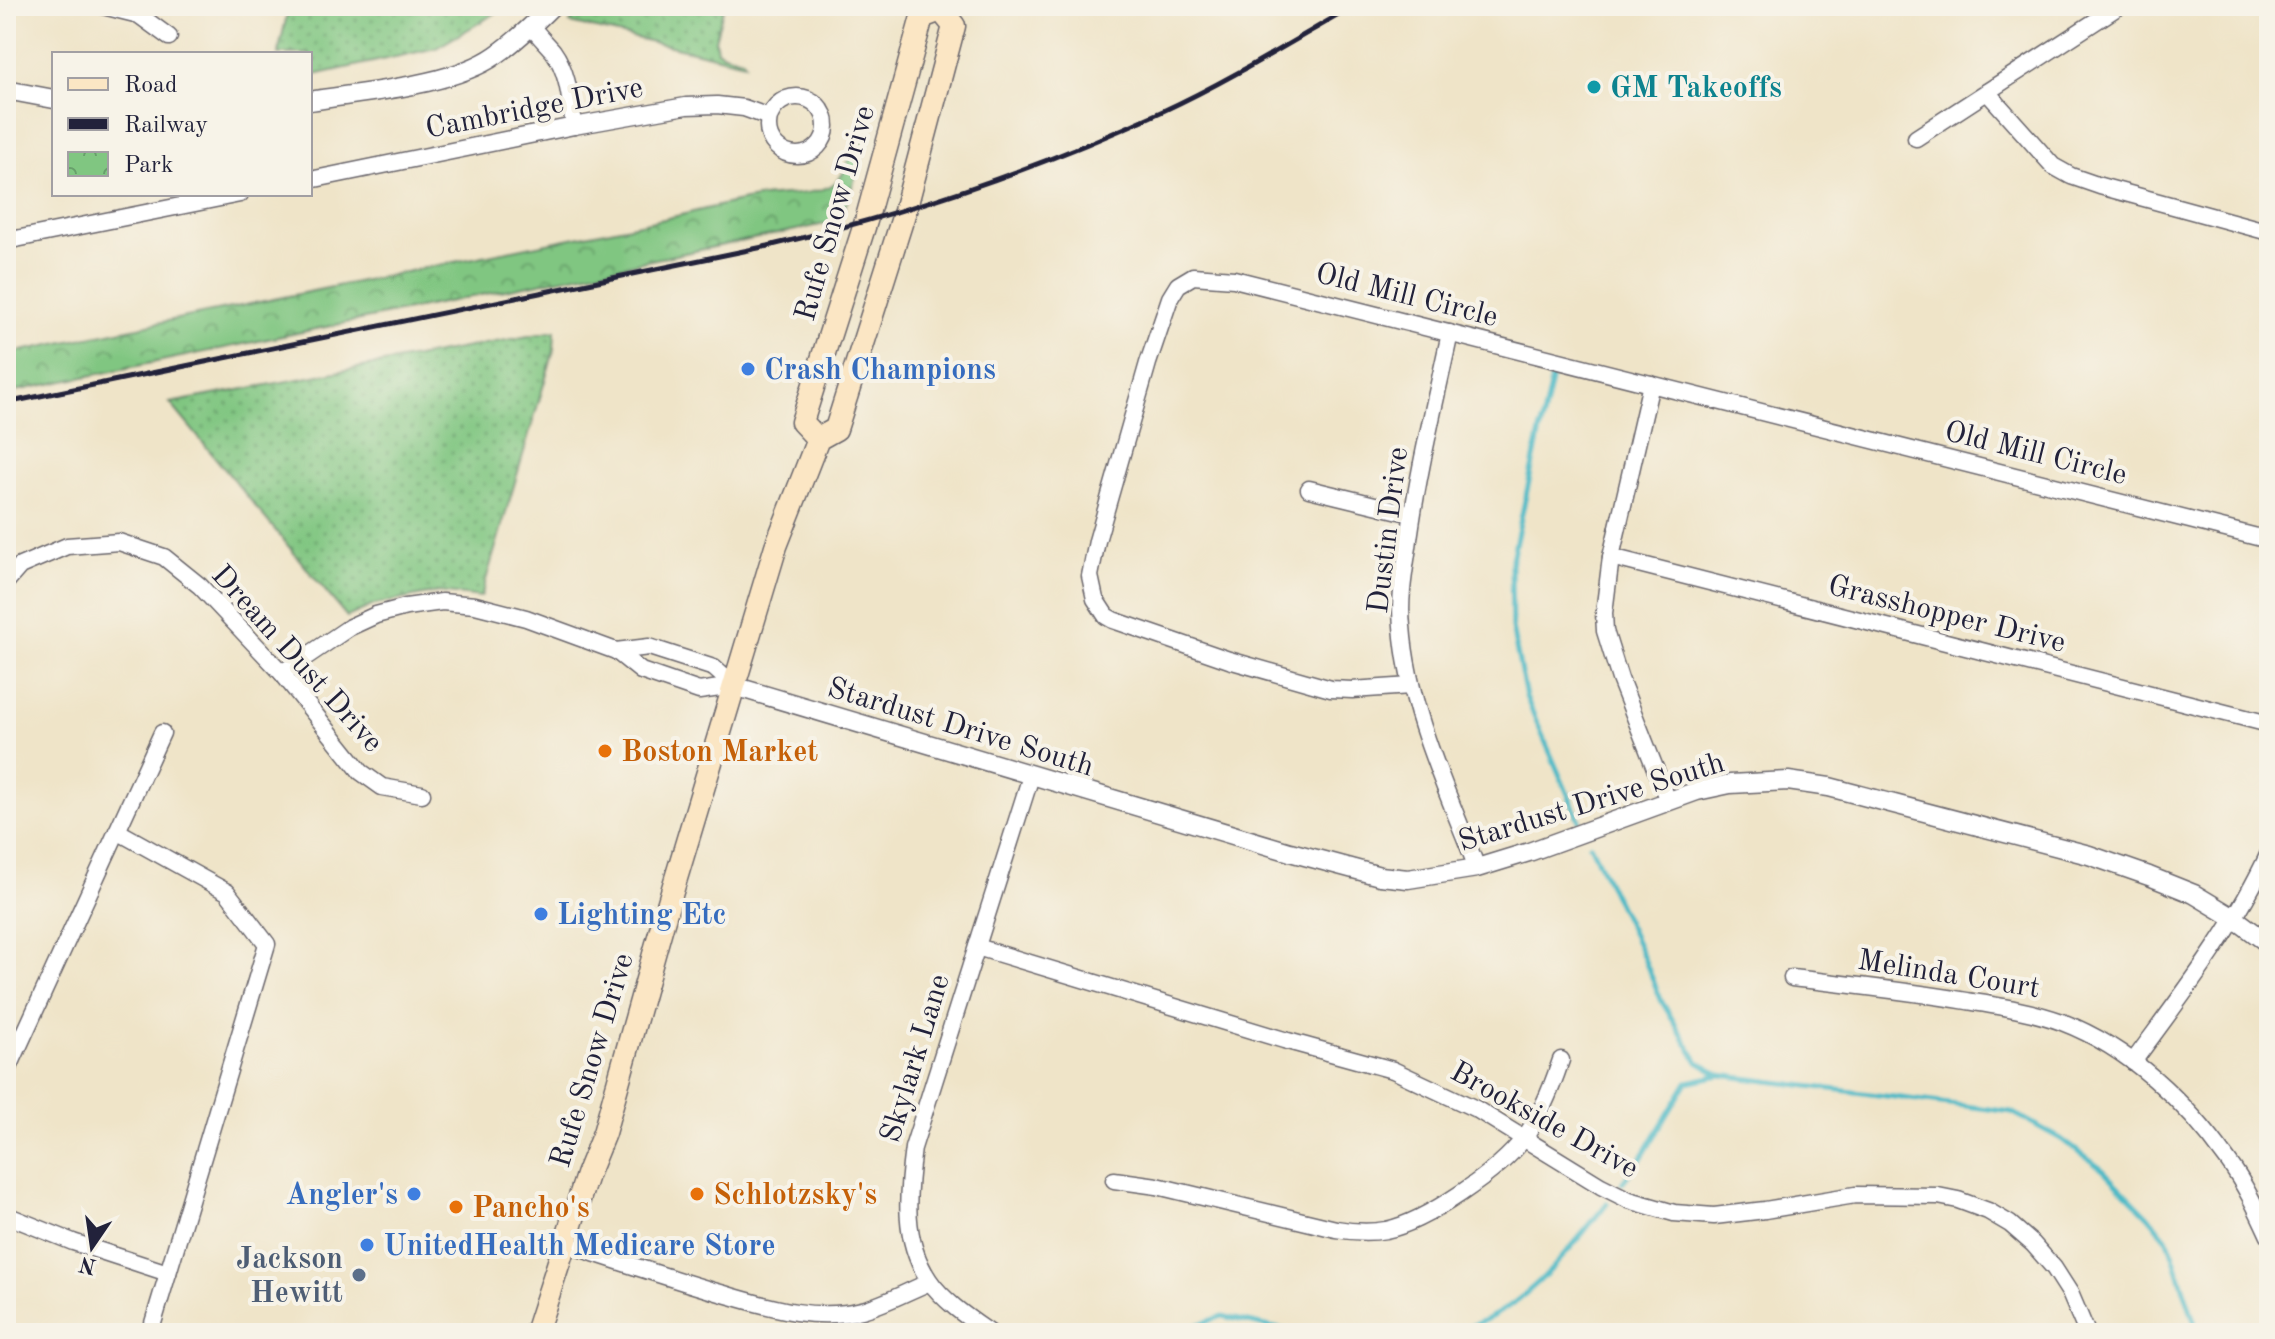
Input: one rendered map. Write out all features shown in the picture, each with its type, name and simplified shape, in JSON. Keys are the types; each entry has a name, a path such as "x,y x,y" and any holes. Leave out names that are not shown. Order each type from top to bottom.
{"main road":[{"name":"Rufe Snow Drive","path":"536,1333 587,1175 604,1133 665,915 776,546 818,439 836,429 917,169 954,26 942,8 922,17 866,221 802,422 818,439"}],"street":[{"path":"103,6 139,15 169,37"},
{"path":"312,101 445,78 494,57 552,6"},
{"path":"1916,138 2119,6"},
{"path":"531,26 554,53 563,70 574,126"},
{"path":"6,90 52,99"},
{"path":"1987,92 2053,166 2071,176 2269,232"},
{"name":"Cambridge Drive","path":"312,180 686,106 744,108 769,117"},
{"path":"6,241 230,196"},
{"name":"Old Mill Circle","path":"1411,686 1331,689 1229,660 1128,625 1106,616 1095,599 1090,576 1097,541 1148,363 1170,298 1178,285 1193,276 1234,279 2269,540"},
{"name":"Dustin Drive","path":"1450,333 1412,514 1401,625 1411,686 1477,868"},
{"path":"1651,384 1611,557 1604,613 1605,631 1620,679 1668,801"},
{"path":"1309,489 1412,514"},
{"name":"Dream Dust Drive","path":"6,582 20,566 67,546 119,542 164,557 200,586 282,673 361,772 382,787 422,794"},
{"name":"Grasshopper Drive","path":"1611,557 2269,724"},
{"path":"282,673 350,627 376,615 442,602 475,605 526,618 616,651 641,671 699,691 734,686"},
{"path":"616,651 649,647 714,668 734,686"},
{"name":"Stardust Drive South","path":"734,686 1290,852 1380,876 1408,879 1477,868 1697,791 1759,781 1788,781 1829,787 2089,855 2149,876 2194,894 2269,944"},
{"path":"6,1074 162,733"},
{"name":"Skylark Lane","path":"990,1333 963,1314 930,1282 917,1254 908,1222 907,1190 913,1148 1031,776"},
{"path":"117,831 227,892 267,944 150,1333"},
{"path":"2133,1062 2234,918 2254,887 2269,853"},
{"name":"Brookside Drive","path":"977,947 1393,1070 1476,1109 1601,1186 1629,1200 1674,1213 1714,1216 1855,1195 1938,1196 1958,1200 1988,1211 2010,1224 2033,1244 2070,1293 2087,1333"},
{"name":"Melinda Court","path":"1792,978 1918,992 2017,1009 2062,1022 2088,1034 2133,1062 2174,1097 2230,1163 2269,1236"},
{"path":"1114,1180 1157,1186 1358,1233 1388,1230 1430,1212 1492,1171 1524,1139 1550,1092 1561,1060"},
{"path":"6,1215 73,1242 168,1273"},
{"path":"566,1244 691,1285 799,1313 831,1314 861,1310 930,1282"}],"green space":[{"path":"289,6 508,6 436,48 312,76 312,52 278,52"},
{"path":"582,6 724,6 715,40 717,50 743,59 745,63 570,23"},
{"path":"854,141 867,144 840,221 6,393 6,354 745,200 824,189 841,176"},
{"path":"555,331 554,350 481,597 438,592 374,605 347,617 170,403"}],"waterway":[{"path":"1552,376 1511,564 1512,628 1526,697 1579,820"},
{"path":"1590,845 1662,1002 1698,1062 1720,1075 2012,1112 2061,1139 2103,1170 2148,1216 2168,1240 2198,1333"},
{"path":"1622,1183 1642,1157 1687,1082 1720,1075"},
{"path":"1453,1333 1493,1316 1526,1293 1555,1265 1607,1203"},
{"path":"1175,1333 1222,1316 1297,1333"}],"railway":[{"path":"6,403 768,246 870,220 1017,172 1114,133 1211,87 1354,6"}],"place":[{"name":"GM Takeoffs","path":"1594,87"},
{"name":"Crash Champions","path":"748,369"},
{"name":"Boston Market","path":"605,751"},
{"name":"Lighting Etc","path":"541,914"},
{"name":"Angler's","path":"414,1194"},
{"name":"Schlotzsky's","path":"697,1194"},
{"name":"Pancho's","path":"456,1207"},
{"name":"UnitedHealth Medicare Store","path":"367,1245"},
{"name":"Jackson Hewitt","path":"359,1275"}]}
